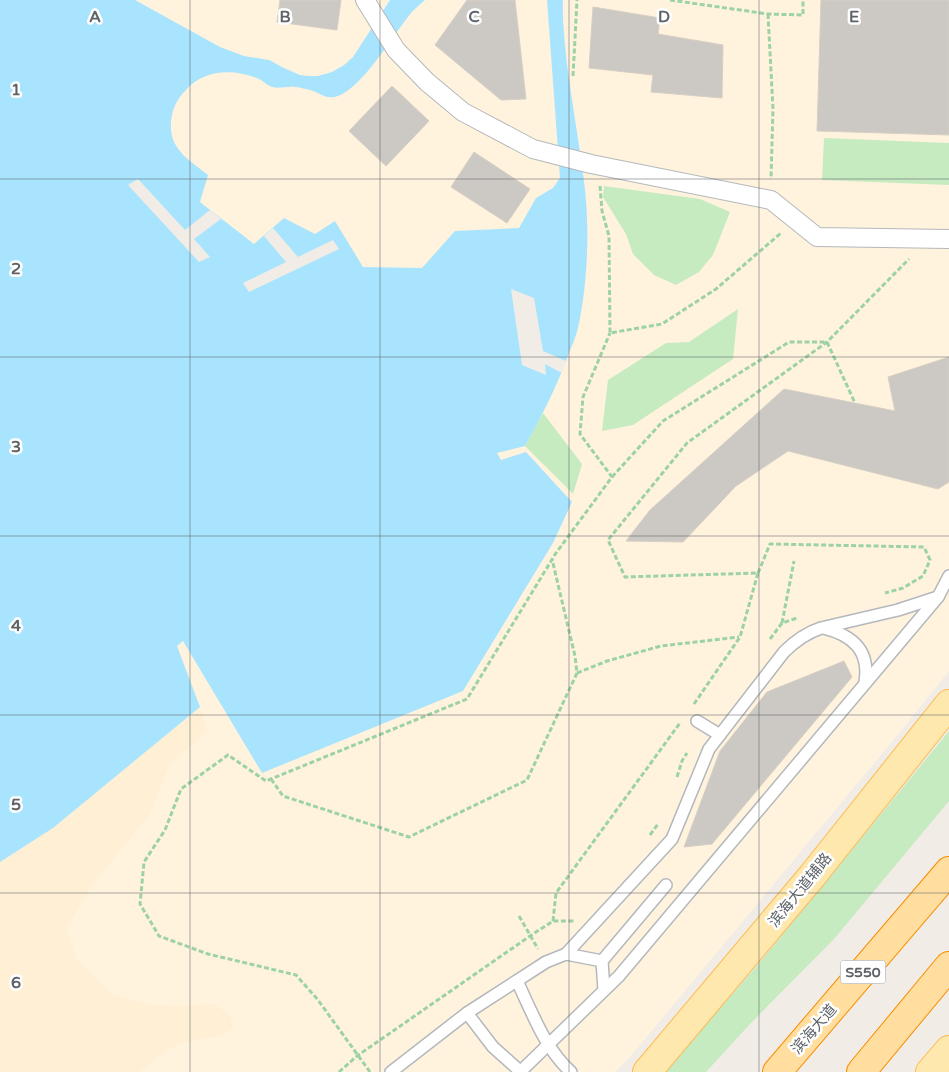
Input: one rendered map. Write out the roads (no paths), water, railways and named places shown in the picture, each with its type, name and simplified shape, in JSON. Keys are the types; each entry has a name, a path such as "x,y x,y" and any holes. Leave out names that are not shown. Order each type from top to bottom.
{"highway":[{"name":"滨海大道","path":"777,1072 949,871"},
{"path":"861,1072 949,966"}],"main road":[{"name":"滨海大道辅路","path":"647,1072 812,876 949,704"},
{"path":"930,1072 949,1050"}],"street":[{"path":"366,2 396,50 426,82 462,112 533,148 597,165 772,200 817,236 949,239"}],"lane":[{"path":"467,1013 493,1047 521,1072 619,976 938,597 949,576"},
{"path":"391,1072 467,1013 546,962 566,954 672,839 709,749 784,652 796,640 810,631 898,610 938,597"},
{"path":"821,628 836,631 849,638 858,646 867,669 865,682"},
{"path":"697,721 720,735"},
{"path":"604,990 602,961 666,886"},
{"path":"566,954 602,961"},
{"path":"517,981 549,1045 560,1061 571,1072"}],"water":[{"path":"0,0 135,0 220,47 244,56 269,60 300,75 318,76 332,72 353,57 390,0 425,0 411,13 368,71 358,82 338,96 327,97 297,87 275,88 249,75 229,72 219,73 201,78 181,95 172,113 171,124 172,137 179,150 208,175 200,202 254,244 284,218 315,234 335,221 363,267 422,268 455,231 519,228 536,198 553,188 560,178 547,0 563,0 567,64 586,198 587,235 586,274 578,328 559,377 525,446 497,453 501,460 526,452 572,502 553,543 463,691 262,773 183,641 177,646 200,707 53,828 0,862"}]}
